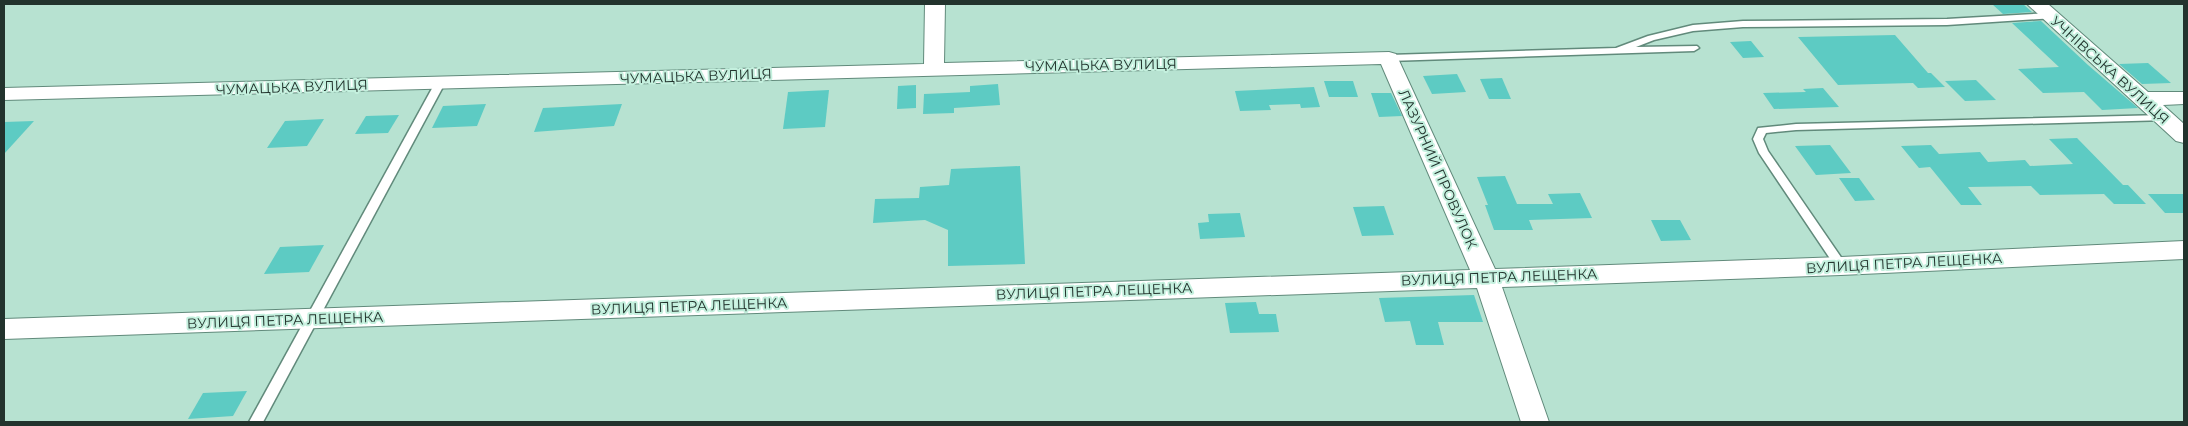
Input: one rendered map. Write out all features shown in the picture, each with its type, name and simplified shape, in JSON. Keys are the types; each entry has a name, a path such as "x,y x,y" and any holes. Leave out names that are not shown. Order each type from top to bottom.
{"street":[{"path":"934,70 935,4"},
{"name":"УЧНІВСЬКА ВУЛИЦЯ","path":"2044,10 2184,136"},
{"name":"ЧУМАЦЬКА ВУЛИЦЯ","path":"4,94 1389,58"},
{"name":"ЛАЗУРНИЙ ПРОВУЛОК","path":"1389,58 1486,277 1535,422"},
{"path":"2142,99 2184,98"},
{"name":"ВУЛИЦЯ ПЕТРА ЛЕЩЕНКА","path":"4,329 1841,266 2184,250"}],"lane":[{"path":"1616,51 1651,38 1693,28 1743,24 1947,22 2044,10"},
{"path":"1389,58 1694,48"},
{"path":"256,422 310,319 440,82"},
{"path":"1841,266 1763,151 1758,138 1762,130 1796,127 2164,118"}],"building":[{"path":"1992,4 2023,4 2032,12 2003,14"},
{"path":"2041,21 2138,108 2102,110 2084,92 2043,93 2018,69 2059,67 2012,23"},
{"path":"1895,35 1928,73 1931,73 1945,87 1918,88 1913,83 1838,85 1798,37"},
{"path":"1751,41 1764,57 1743,58 1730,42"},
{"path":"2148,63 2171,83 2142,84 2119,64"},
{"path":"1457,74 1466,92 1432,94 1423,76"},
{"path":"1502,78 1511,99 1489,99 1480,79"},
{"path":"1976,80 1996,100 1965,101 1945,81"},
{"path":"1324,81 1353,81 1358,97 1329,97"},
{"path":"998,84 1000,105 954,108 954,113 923,114 924,94 970,92 970,86"},
{"path":"916,85 916,108 897,109 898,86"},
{"path":"1314,87 1320,107 1301,108 1300,104 1269,105 1271,110 1240,111 1235,91"},
{"path":"1823,88 1839,107 1774,109 1763,93 1806,92 1803,89"},
{"path":"829,90 825,127 783,129 788,92"},
{"path":"1371,93 1391,93 1402,116 1379,117"},
{"path":"486,104 477,126 432,128 443,106"},
{"path":"622,104 614,126 534,132 543,108"},
{"path":"399,115 388,133 355,134 366,116"},
{"path":"324,119 307,146 267,148 285,121"},
{"path":"34,121 4,154 4,122"},
{"path":"2077,138 2123,185 2128,185 2146,204 2114,204 2104,194 2040,195 2031,186 1968,187 1982,205 1961,205 1930,167 1919,168 1901,146 1931,145 1939,154 1980,152 1988,162 2025,160 2030,166 2073,164 2049,139"},
{"path":"1830,145 1851,173 1816,175 1795,146"},
{"path":"1020,166 1025,264 948,266 948,230 925,220 873,223 875,199 919,198 920,187 949,185 951,169"},
{"path":"1505,176 1517,204 1553,204 1548,194 1580,193 1592,218 1529,220 1533,230 1494,230 1485,205 1488,205 1477,177"},
{"path":"1839,178 1859,178 1875,200 1855,201"},
{"path":"2148,194 2184,194 2184,213 2165,213"},
{"path":"1384,206 1394,235 1362,236 1353,207"},
{"path":"1240,213 1245,237 1200,239 1198,223 1209,222 1208,214"},
{"path":"1651,220 1680,220 1691,240 1661,241"},
{"path":"324,245 309,272 264,274 280,247"},
{"path":"1474,295 1483,322 1438,322 1444,345 1416,345 1410,321 1385,322 1379,298"},
{"path":"1256,302 1259,314 1276,314 1279,332 1230,333 1225,303"},
{"path":"247,391 233,416 188,419 203,393"}]}
